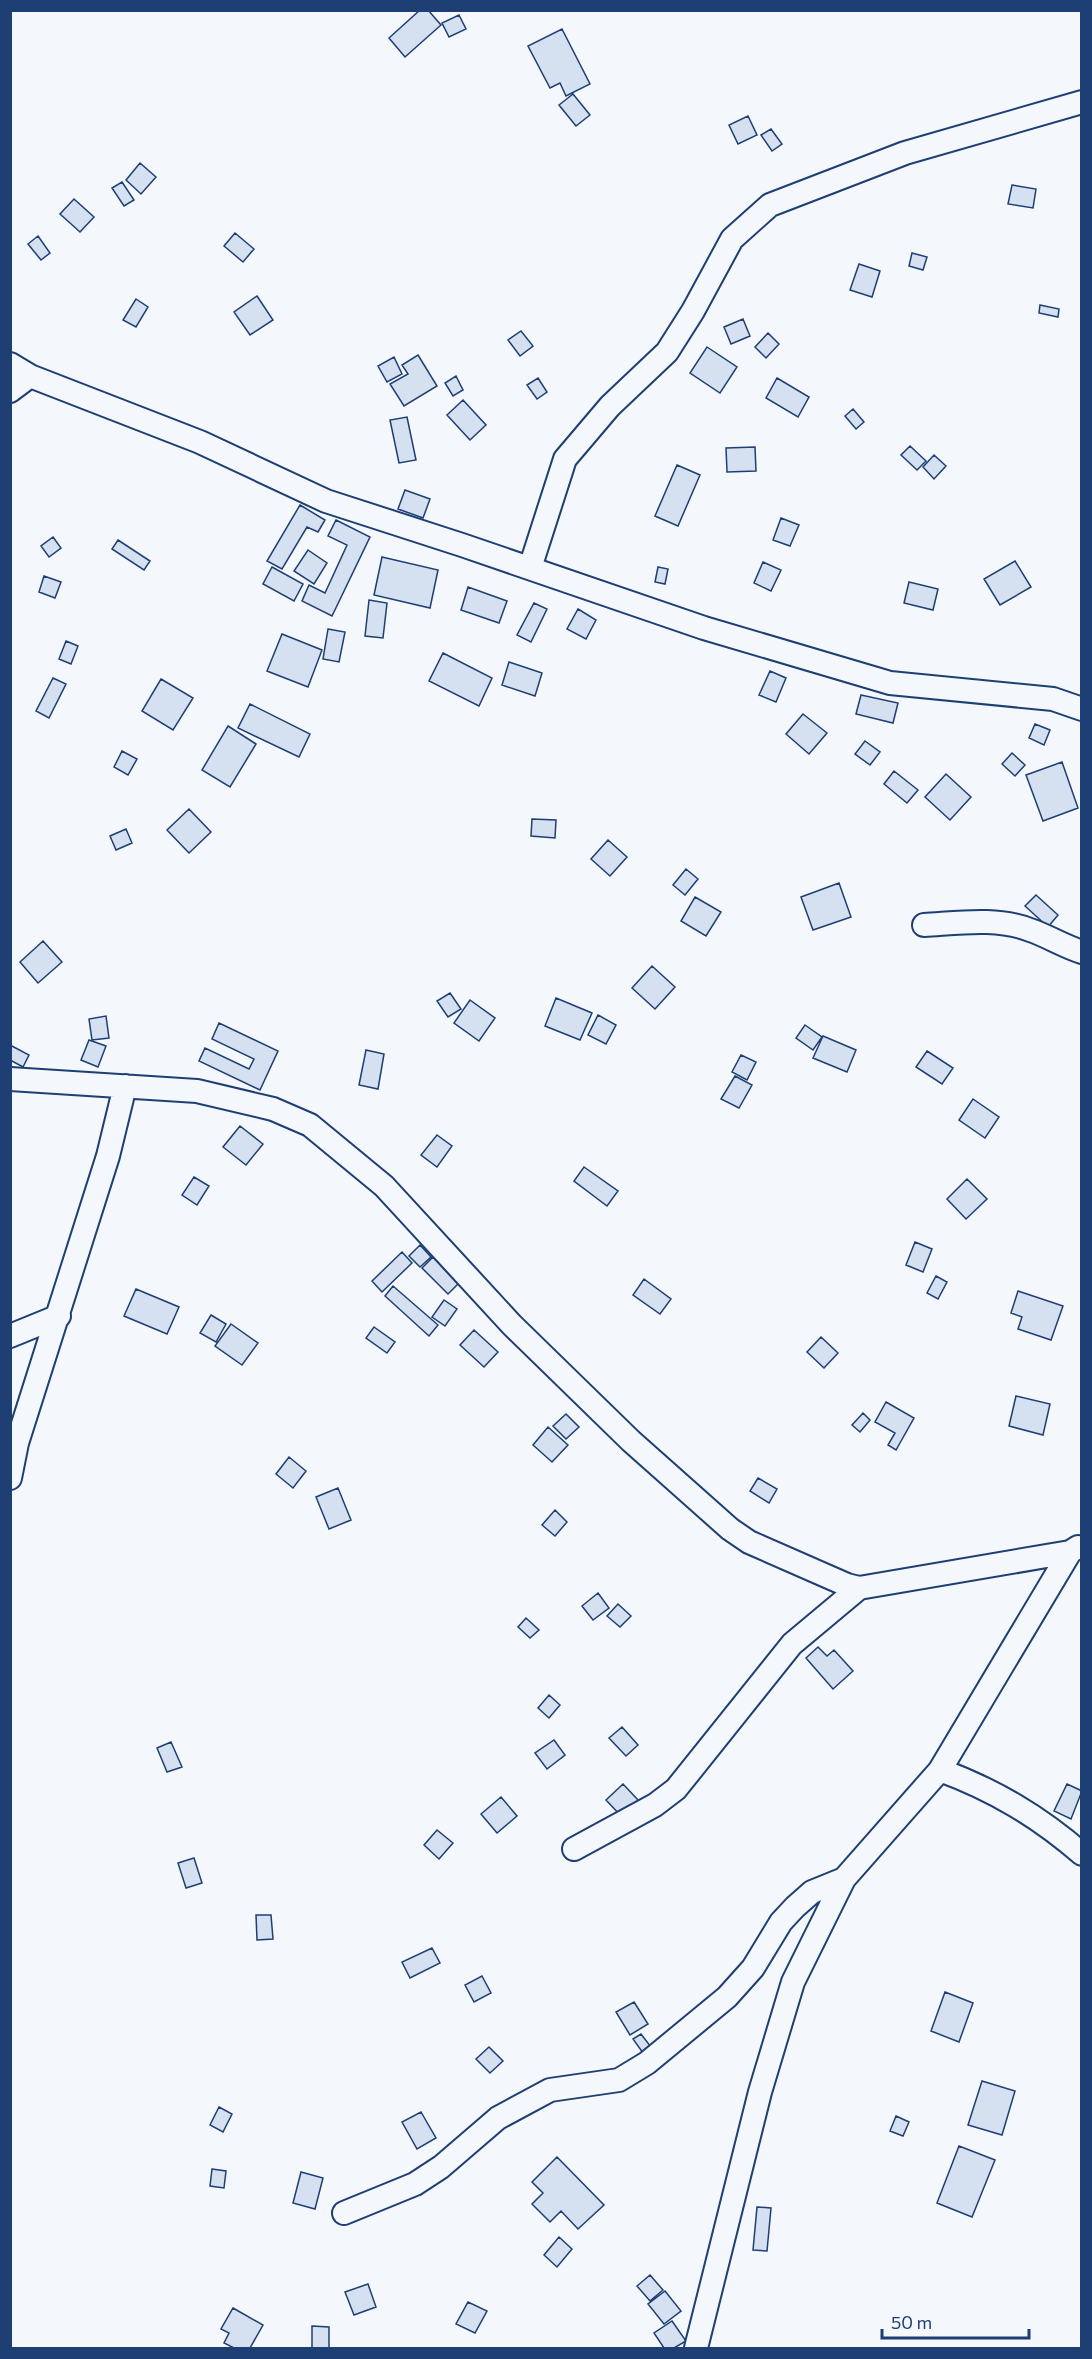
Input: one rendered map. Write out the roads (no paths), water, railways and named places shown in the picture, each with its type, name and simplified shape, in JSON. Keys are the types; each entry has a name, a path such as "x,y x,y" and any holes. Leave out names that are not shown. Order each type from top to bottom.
{"street":[{"path":"530,568 565,459 610,406 667,352 693,311 732,239 752,219 770,205 905,153 1082,102"},
{"path":"10,364 30,375 200,442 326,501 704,628 890,684 1053,699 1082,709"},
{"path":"10,391 30,375"},
{"path":"924,925 1005,923 1030,930 1082,952"},
{"path":"10,1079 197,1091 273,1109 310,1125 384,1186 465,1277 631,1441 730,1529 749,1542 847,1585 860,1588 1076,1548"},
{"path":"10,1478 17,1443 108,1156 125,1086"},
{"path":"10,1336 59,1316"},
{"path":"696,2349 760,2092 793,1982 844,1880 940,1770 1076,1548"},
{"path":"574,1849 637,1815 676,1789 792,1644 860,1588"},
{"path":"940,1770 983,1785 1041,1819 1082,1854"},
{"path":"345,2213 415,2184 441,2167 498,2118 550,2090 619,2080 647,2063 727,1997 753,1968 781,1922 795,1907 812,1892 844,1880"}]}
